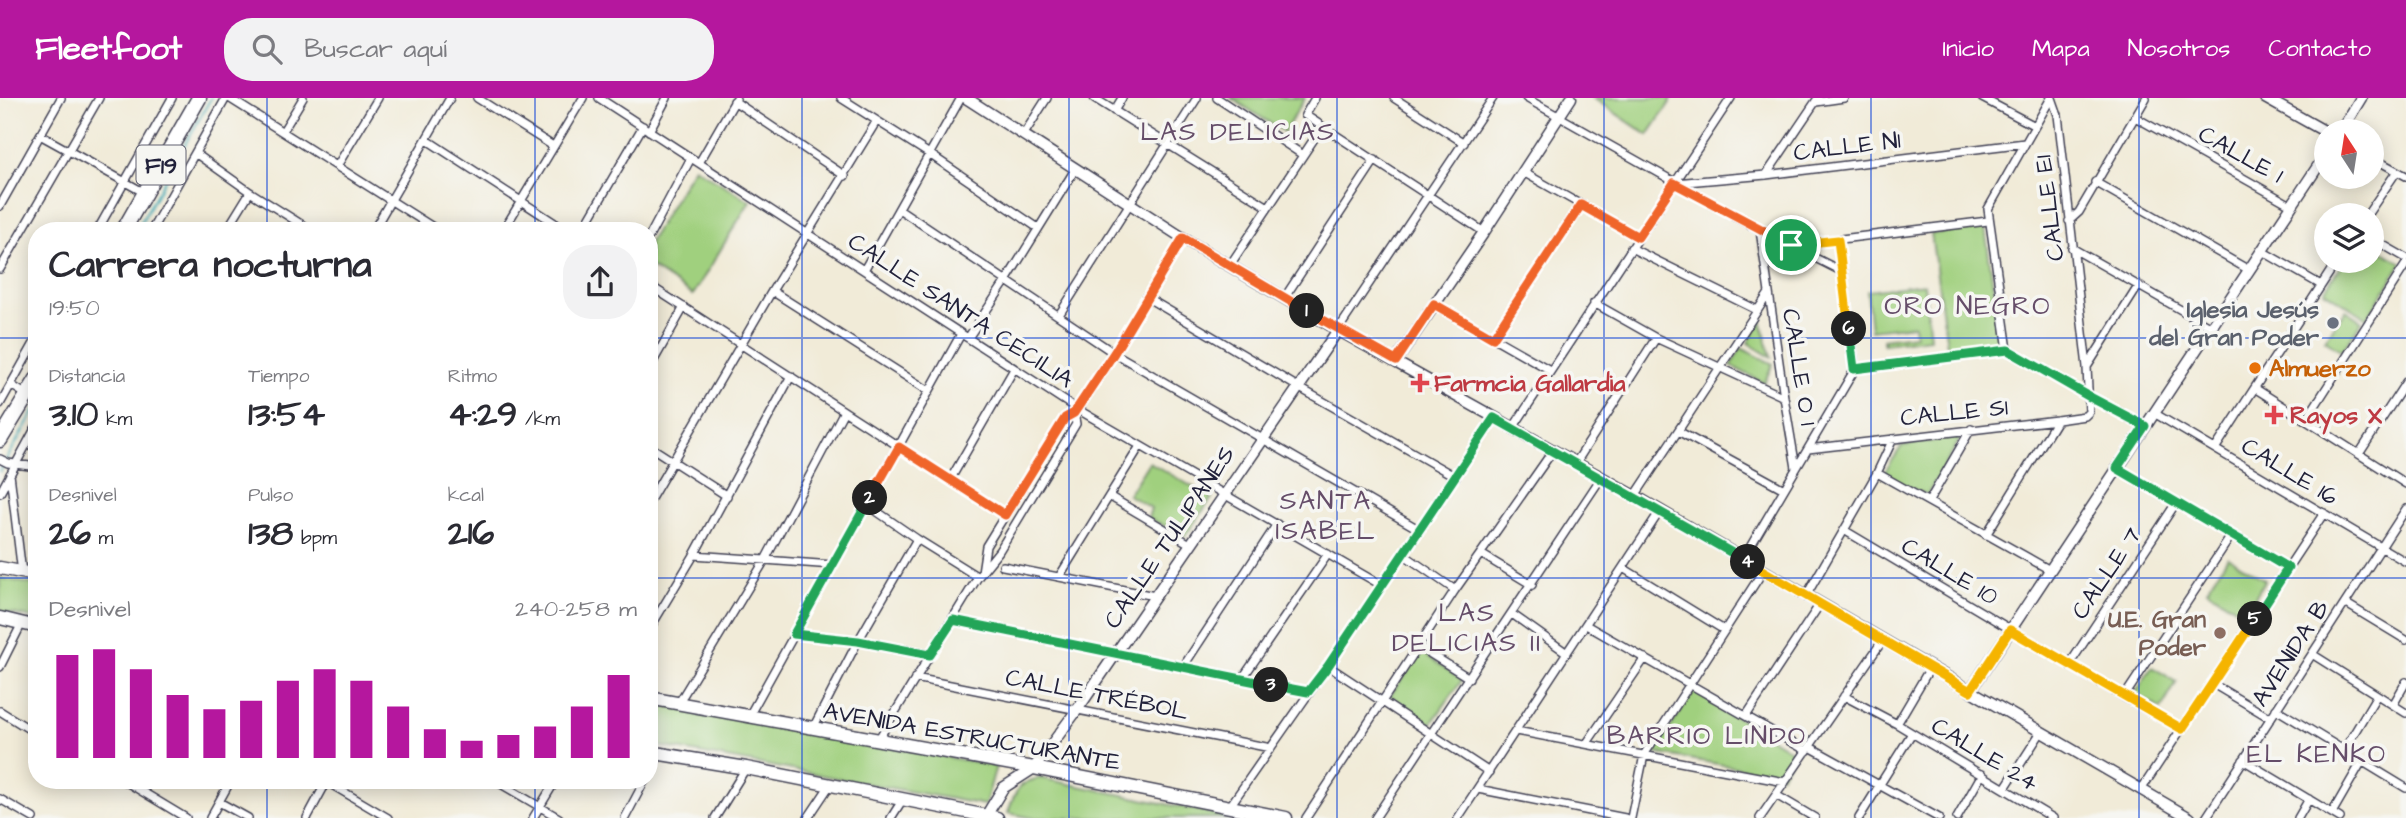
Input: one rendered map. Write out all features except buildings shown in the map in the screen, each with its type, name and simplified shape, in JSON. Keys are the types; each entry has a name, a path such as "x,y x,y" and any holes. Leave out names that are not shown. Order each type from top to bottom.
{"highway":[{"name":"F19","path":"128,222 199,98"},
{"path":"0,440 27,395"}],"main road":[{"path":"0,568 28,572"},
{"path":"0,618 28,624"},
{"name":"AVENIDA ESTRUCTURANTE","path":"658,700 1034,768 1286,818"},
{"path":"658,754 746,768 989,817"}],"street":[{"path":"1,203 61,98"},
{"path":"0,269 99,98"},
{"path":"102,222 172,98"},
{"path":"156,222 228,98 424,222"},
{"path":"283,131 303,98"},
{"path":"337,166 378,98"},
{"path":"379,222 450,98"},
{"path":"477,98 553,146"},
{"path":"508,222 583,98"},
{"name":"CALLE SANTA CECILIA","path":"599,98 1076,411 1381,585"},
{"path":"588,222 667,98"},
{"path":"841,98 1038,228"},
{"path":"864,270 964,98 1183,238 1338,330 1635,496 2190,818"},
{"path":"1024,134 1047,98"},
{"path":"1094,98 1268,207"},
{"path":"1114,111 1122,98"},
{"path":"1059,315 1197,98"},
{"path":"1217,98 1303,155"},
{"path":"1315,98 1305,116 1484,232"},
{"path":"1394,98 1464,143"},
{"path":"1338,330 1493,98"},
{"path":"1526,98 1674,183 1841,271"},
{"path":"1396,361 1571,98"},
{"path":"1513,428 1731,98"},
{"path":"1766,176 1817,100 1843,98"},
{"path":"1982,98 2035,126"},
{"path":"2008,350 1989,209 2051,98"},
{"name":"CALLE E1","path":"2051,98 2057,115 2090,397"},
{"path":"2069,220 2079,212 2146,98"},
{"path":"2265,98 2280,102 2314,124"},
{"path":"2348,119 2361,98"},
{"path":"699,163 735,99 845,176"},
{"name":"CALLE 1","path":"2135,117 2291,205"},
{"path":"658,487 772,291 876,122"},
{"path":"1230,265 1322,127"},
{"path":"40,135 145,193"},
{"path":"427,140 553,222"},
{"name":"CALLE N1","path":"1674,183 1766,176 2025,143"},
{"path":"195,153 291,222"},
{"path":"657,222 691,158"},
{"path":"1285,297 1375,160"},
{"path":"2384,164 2406,176"},
{"path":"748,716 929,391 964,336 1006,281 1076,169"},
{"path":"1970,691 2314,171"},
{"path":"2375,203 2396,171"},
{"path":"1523,172 1638,237"},
{"path":"2095,182 2249,270"},
{"path":"232,222 250,192"},
{"path":"1493,338 1581,205"},
{"path":"899,209 1114,353 1420,530"},
{"path":"1791,245 1989,221"},
{"name":"CALLE O 1","path":"1760,230 1796,468"},
{"path":"980,575 986,546 1065,418 1076,411 1114,353 1183,238"},
{"path":"1743,559 1854,369 1838,240"},
{"path":"2384,245 2406,258"},
{"path":"1631,248 1757,310"},
{"path":"2072,248 2211,327"},
{"path":"2262,251 2321,285"},
{"path":"2306,420 2406,264"},
{"path":"2215,449 2329,273"},
{"path":"2087,368 2139,285"},
{"path":"658,291 1005,515"},
{"path":"772,291 929,391"},
{"path":"1635,496 1769,293"},
{"path":"1146,297 1456,477"},
{"path":"1594,303 1656,338 1784,397"},
{"path":"1434,304 1550,370"},
{"path":"658,353 684,307"},
{"name":"CALLE TULIPANES","path":"1034,768 1077,710 1338,330"},
{"path":"1574,464 1656,338"},
{"path":"1854,369 2008,350 2145,426"},
{"path":"0,404 28,354"},
{"path":"950,480 1014,369"},
{"path":"658,609 694,555 790,376"},
{"path":"2359,454 2406,382"},
{"path":"11,385 27,395"},
{"path":"2256,389 2406,484"},
{"name":"CALLE S1","path":"1808,449 2085,416 2089,412 2090,397"},
{"path":"678,704 765,560 844,411"},
{"path":"878,740 1076,425 1076,411"},
{"name":"CALLE 16","path":"2154,413 2406,562"},
{"path":"1230,806 1328,666 1494,418"},
{"path":"1986,535 2057,420"},
{"path":"1929,501 1971,429"},
{"path":"1678,431 1784,489"},
{"path":"28,438 11,463 10,474 28,554"},
{"path":"1806,596 1877,473 1893,439"},
{"path":"1059,577 1140,446"},
{"path":"658,452 727,496"},
{"path":"1306,818 1455,590 1552,452"},
{"path":"0,458 28,466"},
{"path":"2117,468 2288,568"},
{"path":"1877,473 2050,570"},
{"path":"0,493 10,474"},
{"path":"1376,818 1601,478"},
{"path":"1109,496 1190,544"},
{"name":"CALLE 7","path":"2069,665 2176,503"},
{"path":"866,504 917,539 980,575"},
{"name":"AVENIDA B","path":"2208,817 2406,509"},
{"path":"1458,818 1660,511"},
{"path":"2141,790 2324,513"},
{"path":"1183,667 1277,524"},
{"name":"CALLE 10","path":"1844,530 2123,697 2182,729"},
{"path":"2123,697 2231,536"},
{"path":"813,728 858,641 917,539"},
{"path":"1242,679 1328,554"},
{"path":"1403,554 1455,590"},
{"path":"1481,554 1532,586"},
{"path":"694,555 832,565"},
{"path":"1003,566 1155,596"},
{"path":"1623,568 1724,630"},
{"path":"1631,818 1644,755 1763,571"},
{"path":"2345,603 2406,640"},
{"path":"1746,716 1820,604"},
{"path":"1512,614 1567,653"},
{"path":"953,620 1308,692"},
{"path":"0,667 22,623"},
{"path":"1586,625 1927,815 1939,818"},
{"path":"794,634 858,641 930,655"},
{"path":"1760,818 1883,640"},
{"path":"1418,646 1469,678"},
{"path":"2312,654 2406,713"},
{"path":"1587,743 1646,658"},
{"path":"1328,666 1489,772"},
{"path":"1898,724 1930,668"},
{"name":"CALLE TRÉBOL","path":"915,678 1270,748"},
{"path":"2393,705 2406,682"},
{"path":"2213,684 2270,718"},
{"path":"2344,750 2377,695"},
{"name":"CALLE 24","path":"1844,696 1898,724 2053,818"},
{"path":"2276,709 2406,788"},
{"path":"0,711 28,728"},
{"path":"1516,731 1785,782"},
{"path":"2005,788 2041,732"},
{"path":"1859,818 1912,733"},
{"path":"2243,760 2340,818"},
{"path":"2332,813 2362,761"},
{"path":"715,818 746,768"},
{"path":"989,817 997,795 1008,783 1034,768"},
{"path":"1956,818 1982,774"},
{"path":"808,818 830,785"},
{"path":"139,789 186,818"},
{"path":"210,818 227,789"},
{"path":"307,818 323,789"},
{"path":"340,789 388,818"},
{"path":"509,789 559,818"},
{"path":"533,818 550,789"},
{"path":"625,818 640,789"},
{"path":"1478,789 1625,818"},
{"path":"1776,795 1815,818"},
{"path":"0,799 33,818"},
{"path":"891,818 903,799"},
{"path":"2298,818 2309,799"},
{"path":"219,802 248,818"}],"green space":[{"path":"1231,98 1305,98 1284,132"},
{"path":"1593,98 1673,98 1648,135"},
{"path":"694,167 750,201 693,295 658,272 658,227"},
{"path":"1985,227 2001,344 1948,352 1931,234"},
{"path":"2384,253 2402,263 2367,318 2324,291 2336,273 2384,273"},
{"path":"1924,284 1930,338 1883,344 1883,339 1915,335 1914,325 1871,330 1867,291"},
{"path":"2345,310 2362,321 2342,351 2325,340"},
{"path":"1761,320 1771,357 1748,343"},
{"path":"1741,348 1773,364 1764,383 1731,366"},
{"path":"1962,436 1927,495 1882,476 1902,446"},
{"path":"1149,462 1212,498 1185,536 1148,518 1151,508 1128,495"},
{"path":"2228,557 2265,580 2245,614 2207,590"},
{"path":"0,578 28,583 28,617 0,611"},
{"path":"1421,652 1462,680 1431,724 1390,696"},
{"path":"2152,667 2177,682 2161,709 2135,694"},
{"path":"1694,691 1795,753 1781,775 1654,753"},
{"path":"658,705 996,766 985,805 658,746"},
{"path":"1040,778 1234,818 1033,818 1008,813 1021,785"}],"waterway":[{"path":"141,222 211,98"},
{"path":"0,471 28,422"}],"place":[{"name":"Iglesia Jesús del Gran Poder","path":"2333,323"},
{"name":"Almuerzo","path":"2255,368"},
{"name":"Farmcia Gallardia","path":"1420,383"},
{"name":"Rayos X","path":"2274,415"},
{"name":"U.E. Gran Poder","path":"2220,633"}],"district":[{"name":"LAS DELICIAS","path":"1238,131"},
{"name":"ORO NEGRO","path":"1968,305"},
{"name":"SANTA ISABEL","path":"1326,515"},
{"name":"LAS DELICIAS II","path":"1467,627"},
{"name":"BARRIO LINDO","path":"1707,735"},
{"name":"EL KENKO","path":"2317,753"}],"route":[{"path":"1674,183 1791,245 1838,240 1854,369 2008,350 2145,426 2117,468 2288,568 2182,729 2010,630 1970,691 1635,496 1494,418 1308,692 953,620 930,655 858,641 794,634 899,447 1005,515 1065,418 1074,413 1114,353 1183,238 1338,330 1396,361 1434,304 1493,338 1581,205 1638,237 1674,183"}]}
